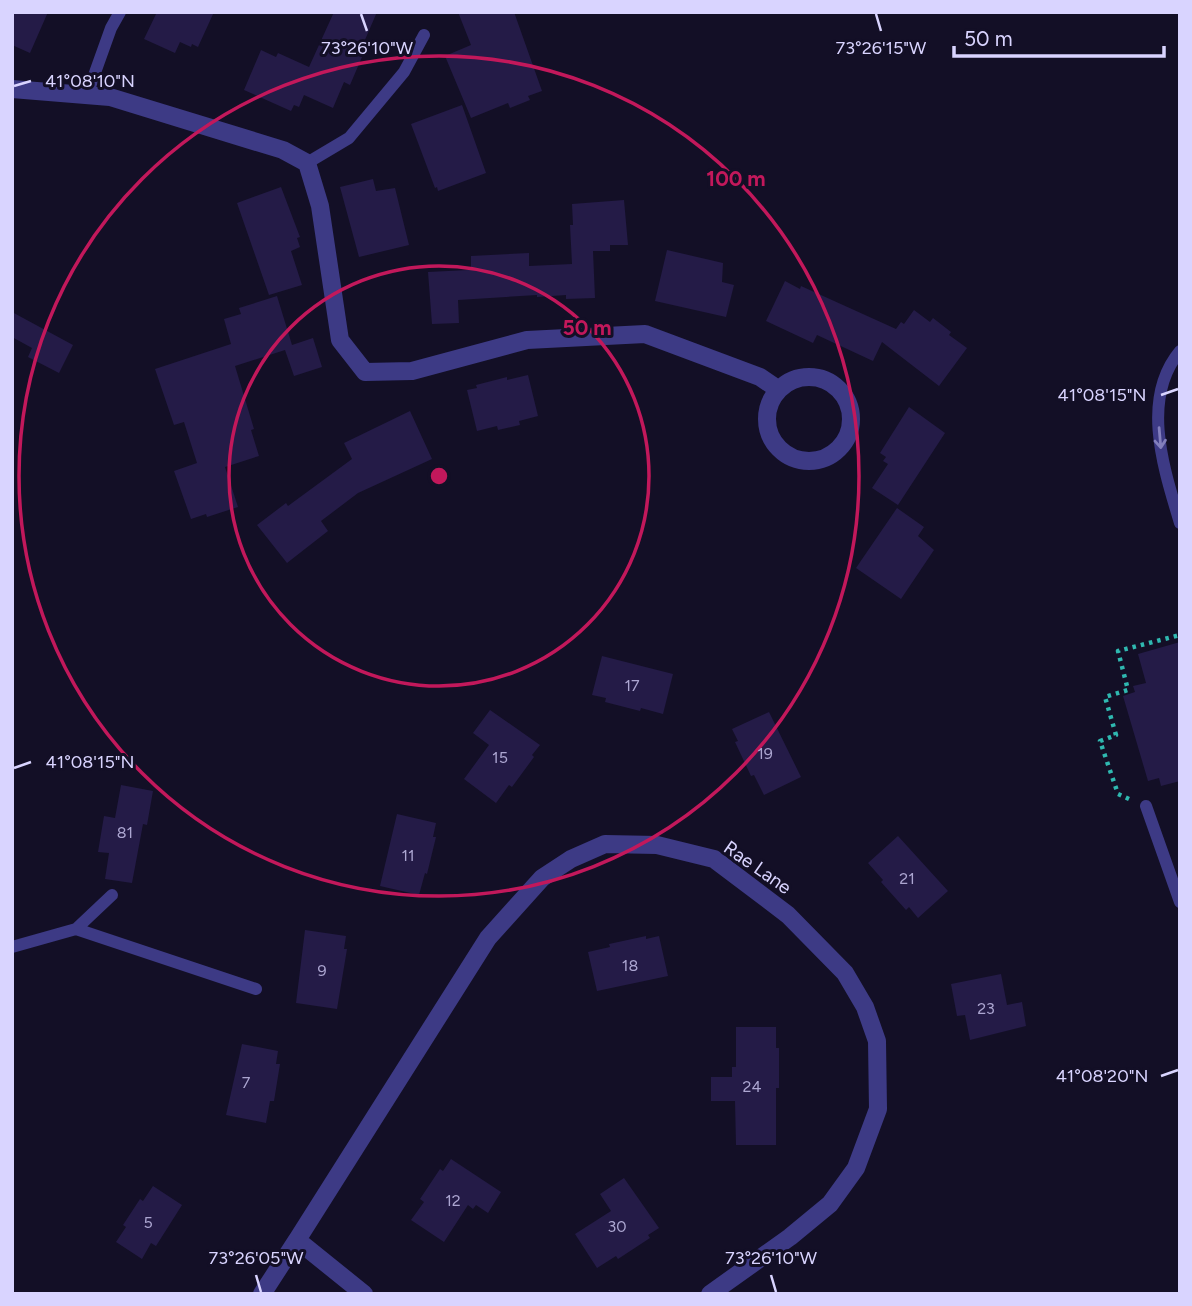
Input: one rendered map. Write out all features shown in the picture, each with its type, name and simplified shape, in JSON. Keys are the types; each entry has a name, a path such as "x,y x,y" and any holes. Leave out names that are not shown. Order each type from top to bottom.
{"street":[{"path":"12,89 110,97 283,150 307,163 320,206 340,340 365,372 412,371 527,340 645,334 760,377 779,390"},
{"path":"803,377 817,378 841,391 848,403 851,417 843,443 834,453 807,461 782,452 773,441 767,421 771,401 779,390 803,377"},
{"name":"Rae Lane","path":"262,1294 488,938 542,878 571,859 605,844 657,845 714,859 788,915 845,973 865,1007 877,1041 878,1109 856,1168 830,1204 790,1237 710,1294"},
{"path":"297,1240 364,1294"}],"lane":[{"path":"87,95 111,28 120,12"},
{"path":"307,163 349,138 404,72 424,35"},
{"path":"1180,351 1168,365 1157,406 1162,465 1180,523"},
{"path":"1146,806 1180,902"},
{"path":"12,947 76,929 112,895"},
{"path":"76,929 256,989"}],"path":[{"path":"1146,806 1118,794 1100,741 1116,735 1105,697 1128,690 1118,651 1180,635"}],"building":[{"path":"12,12 48,12 30,53 12,45"},
{"path":"157,12 214,12 198,47 180,42 175,53 144,39"},
{"path":"334,12 377,12 358,56 362,57 350,85 344,82 333,108 304,95 299,107 294,105 291,111 244,90 261,50 276,57 278,53 309,67"},
{"path":"458,12 514,12 542,91 528,96 530,100 510,108 508,103 471,118 445,56 471,45"},
{"path":"462,105 486,173 438,191 411,124"},
{"path":"373,179 376,191 395,188 409,245 359,257 340,187"},
{"path":"281,187 300,237 297,238 300,247 291,251 302,285 269,295 237,203"},
{"path":"624,200 628,245 610,245 610,251 593,251 595,298 566,299 566,295 537,295 458,300 459,323 432,324 428,272 471,269 471,256 529,253 529,266 572,264 572,204"},
{"path":"667,250 723,263 722,282 734,285 726,317 655,301"},
{"path":"785,281 896,329 901,322 904,324 914,310 930,322 933,318 951,332 949,335 967,348 939,386 882,342 873,361 817,335 813,343 766,321"},
{"path":"277,296 292,345 313,338 322,367 294,376 285,350 235,366 254,429 251,430 259,456 225,467 238,507 191,519 174,471 197,463 184,422 174,425 155,369 231,344 224,319 241,314 239,308"},
{"path":"12,312 73,345 59,373 28,357 32,348 12,337"},
{"path":"528,375 538,416 519,421 520,425 498,430 497,426 477,431 467,390 507,377 507,380"},
{"path":"909,407 945,433 898,505 872,488 888,464 883,461 886,457 880,453"},
{"path":"410,411 432,459 358,493 321,521 328,531 287,563 257,525 352,459 344,443"},
{"path":"897,508 924,527 918,536 934,550 901,599 856,568"},
{"path":"1180,642 1180,781 1161,786 1159,778 1148,781 1123,696 1135,692 1133,686 1146,683 1138,654"},
{"path":"602,656 673,674 663,714 605,702 606,698 592,695"},
{"path":"490,710 540,745 512,787 509,785 496,803 464,779 489,745 473,733"},
{"path":"769,712 801,777 764,795 754,775 751,776 732,729"},
{"path":"121,785 153,791 147,825 143,824 132,883 105,879 109,853 98,852 104,816 115,818"},
{"path":"397,814 436,823 433,837 436,837 419,895 380,886"},
{"path":"898,836 948,891 918,918 909,907 906,910 868,863"},
{"path":"305,930 346,936 344,949 347,949 337,1009 296,1003"},
{"path":"646,936 646,939 659,936 668,976 597,991 588,952 610,947 609,944"},
{"path":"1001,974 1007,1005 1022,1002 1026,1026 970,1040 965,1015 957,1016 951,984"},
{"path":"736,1027 776,1027 779,1088 776,1088 776,1145 736,1145 735,1101 711,1101 711,1077 732,1077 732,1067 736,1067"},
{"path":"242,1044 278,1051 276,1064 280,1064 274,1101 270,1101 266,1123 226,1115"},
{"path":"451,1159 501,1192 488,1213 476,1205 473,1209 468,1205 444,1242 411,1220 424,1202 420,1199 440,1169 443,1171"},
{"path":"624,1178 659,1228 648,1235 650,1238 618,1259 616,1256 597,1268 575,1234 611,1211 600,1194"},
{"path":"153,1186 182,1205 156,1246 151,1243 142,1259 116,1242 126,1227 123,1225 140,1199 143,1201"}]}
